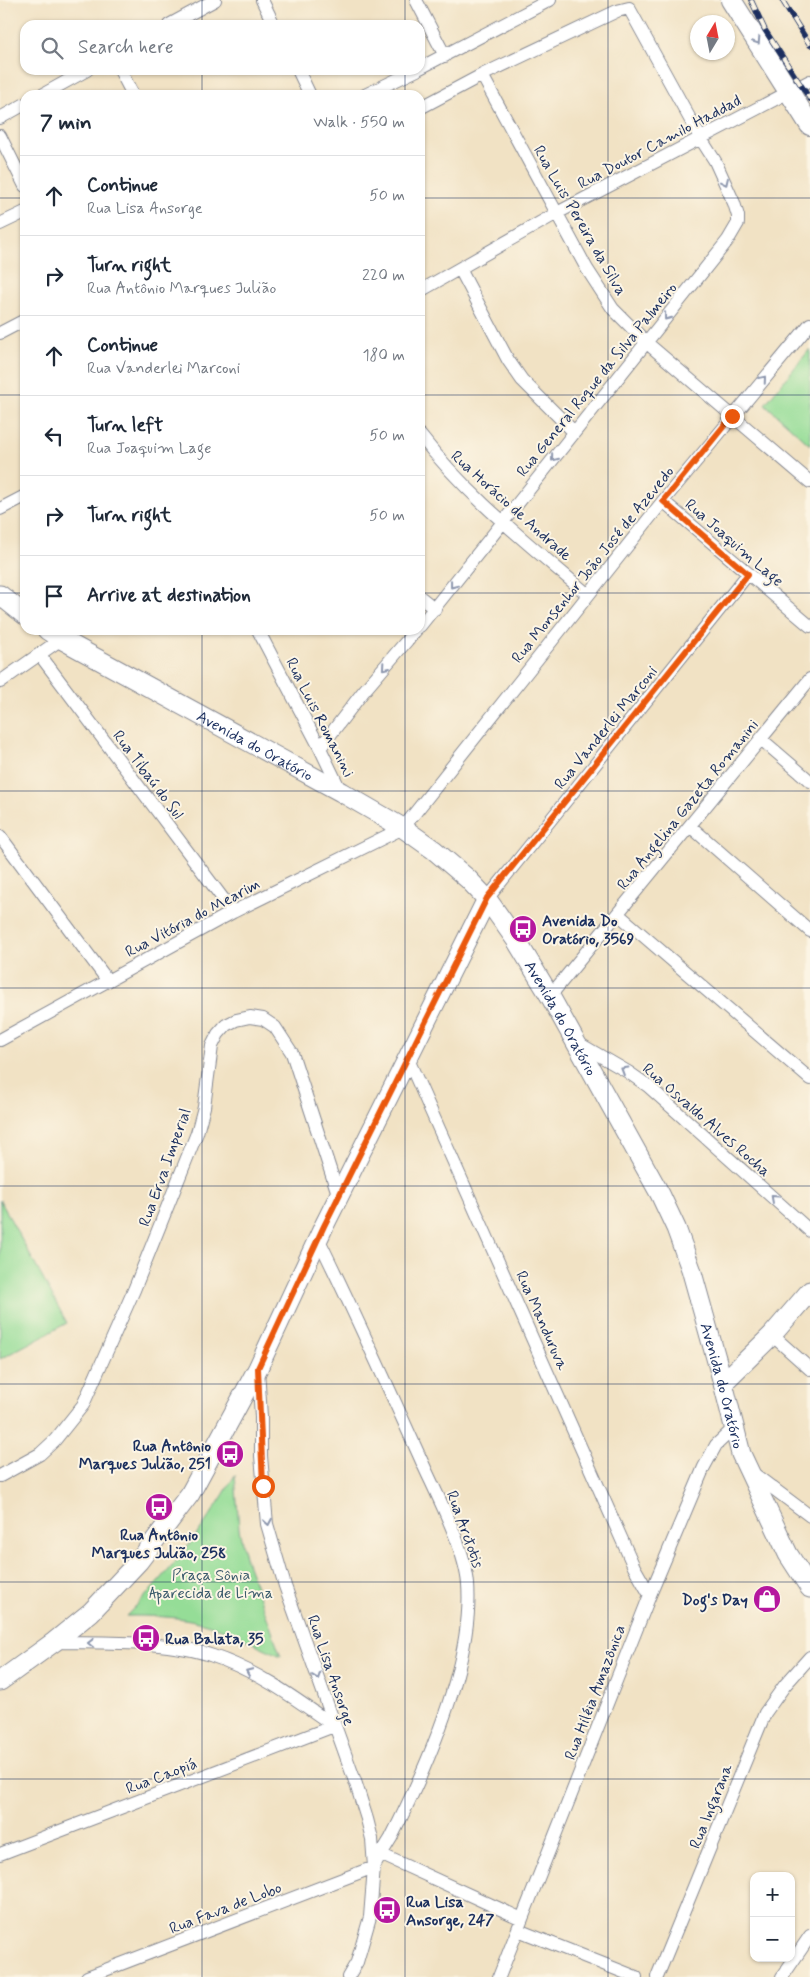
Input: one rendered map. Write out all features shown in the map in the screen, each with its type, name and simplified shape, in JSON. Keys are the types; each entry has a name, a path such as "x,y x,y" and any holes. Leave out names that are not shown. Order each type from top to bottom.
{"main road":[{"path":"730,0 810,125"},
{"path":"0,595 20,611"},
{"name":"Avenida do Oratório","path":"65,635 403,828 434,850 487,898 507,925 550,996 660,1194 676,1228 691,1269 741,1454 788,1554 810,1588"},
{"path":"0,1681 54,1642 91,1612 139,1561 190,1494 258,1368 318,1238 487,898"},
{"path":"723,1383 772,1336 810,1291"}],"street":[{"path":"179,20 215,0"},
{"path":"262,0 272,20"},
{"path":"416,0 445,56"},
{"path":"425,66 550,0"},
{"name":"Rua General Roque da Silva Palmeiro","path":"425,620 647,343 728,240 738,223 734,203 715,161 629,8 617,11 482,75"},
{"path":"51,90 78,75"},
{"path":"123,75 130,90"},
{"path":"300,75 308,90"},
{"path":"374,90 406,75"},
{"path":"425,105 482,75"},
{"name":"Rua Luis Pereira da Silva","path":"482,75 587,269 613,309 647,343 810,482"},
{"name":"Rua Doutor Camilo Haddad","path":"425,288 557,213 810,81"},
{"path":"0,118 20,107"},
{"path":"0,136 20,176"},
{"path":"0,224 20,214"},
{"path":"460,269 508,360 522,380 574,432"},
{"path":"0,333 20,323"},
{"name":"Rua Monsenhor João José de Azevedo","path":"403,828 587,594 732,416 810,324"},
{"name":"Rua Horácio de Andrade","path":"425,442 442,464 503,522 587,594"},
{"path":"0,509 20,499"},
{"name":"Rua Joaquim Lage","path":"663,501 810,626"},
{"name":"Rua Vanderlei Marconi","path":"487,898 748,574"},
{"path":"425,601 434,609"},
{"path":"0,682 40,655 59,635"},
{"name":"Rua Luis Romanini","path":"261,635 341,792"},
{"path":"320,748 363,692 412,635"},
{"name":"Rua Tibaú do Sul","path":"40,655 233,912"},
{"name":"Rua Angelina Gazeta Romanini","path":"550,996 810,679"},
{"path":"761,739 810,781"},
{"path":"690,826 810,931"},
{"name":"Rua Vitória do Mearim","path":"0,1040 233,912 403,828"},
{"path":"0,836 108,981"},
{"path":"618,914 810,1079"},
{"name":"Rua Erva Imperial","path":"0,1476 40,1454 71,1422 83,1405 134,1290 197,1133 204,1107 212,1046 226,1025 250,1017 263,1019 275,1027 292,1053 311,1117 339,1197"},
{"name":"Rua Osvaldo Alves Rocha","path":"575,1042 628,1072 648,1086 810,1231"},
{"name":"Rua Manduruva","path":"407,1057 634,1567 650,1595"},
{"name":"Rua Arctotis","path":"318,1238 448,1519 468,1583 465,1636 442,1722 408,1801 374,1868"},
{"path":"772,1336 810,1369"},
{"name":"Rua Lisa Ansorge","path":"258,1368 261,1456 267,1524 285,1586 367,1819 372,1839 374,1868 370,1918 357,1962 348,1977"},
{"name":"Rua Hiléia Amazônica","path":"498,1977 650,1595 711,1453 734,1428"},
{"path":"747,1469 810,1516"},
{"path":"54,1642 118,1643 168,1647 212,1656 256,1675 285,1691 334,1726"},
{"name":"Rua Ingarana","path":"657,1977 765,1713 785,1685 810,1657"},
{"name":"Rua Caopiá","path":"0,1854 334,1726"},
{"path":"380,1854 520,1925 636,1977"},
{"name":"Rua Fava de Lobo","path":"87,1977 374,1868"},
{"path":"782,1977 810,1936"}],"green space":[{"path":"810,349 810,445 765,404"},
{"path":"0,1200 67,1323 0,1359"},
{"name":"Praça Sônia Aparecida de Lima","path":"235,1475 239,1529 245,1557 281,1656 230,1633 199,1622 172,1617 126,1616 157,1584 186,1549 212,1513"}],"railway":[{"path":"751,0 765,30 810,99"},
{"path":"782,0 810,45"}],"place":[{"name":"Avenida Do Oratório, 3569","path":"523,929"},
{"name":"Rua Antônio Marques Julião, 251","path":"230,1454"},
{"name":"Rua Antônio Marques Julião, 258","path":"159,1507"},
{"name":"Dog's Day","path":"767,1599"},
{"name":"Rua Balata, 35","path":"146,1638"},
{"name":"Rua Lisa Ansorge, 247","path":"387,1910"}],"route":[{"path":"263,1486 258,1368 324,1226 487,898 522,858 748,574 663,501 732,416"}]}
